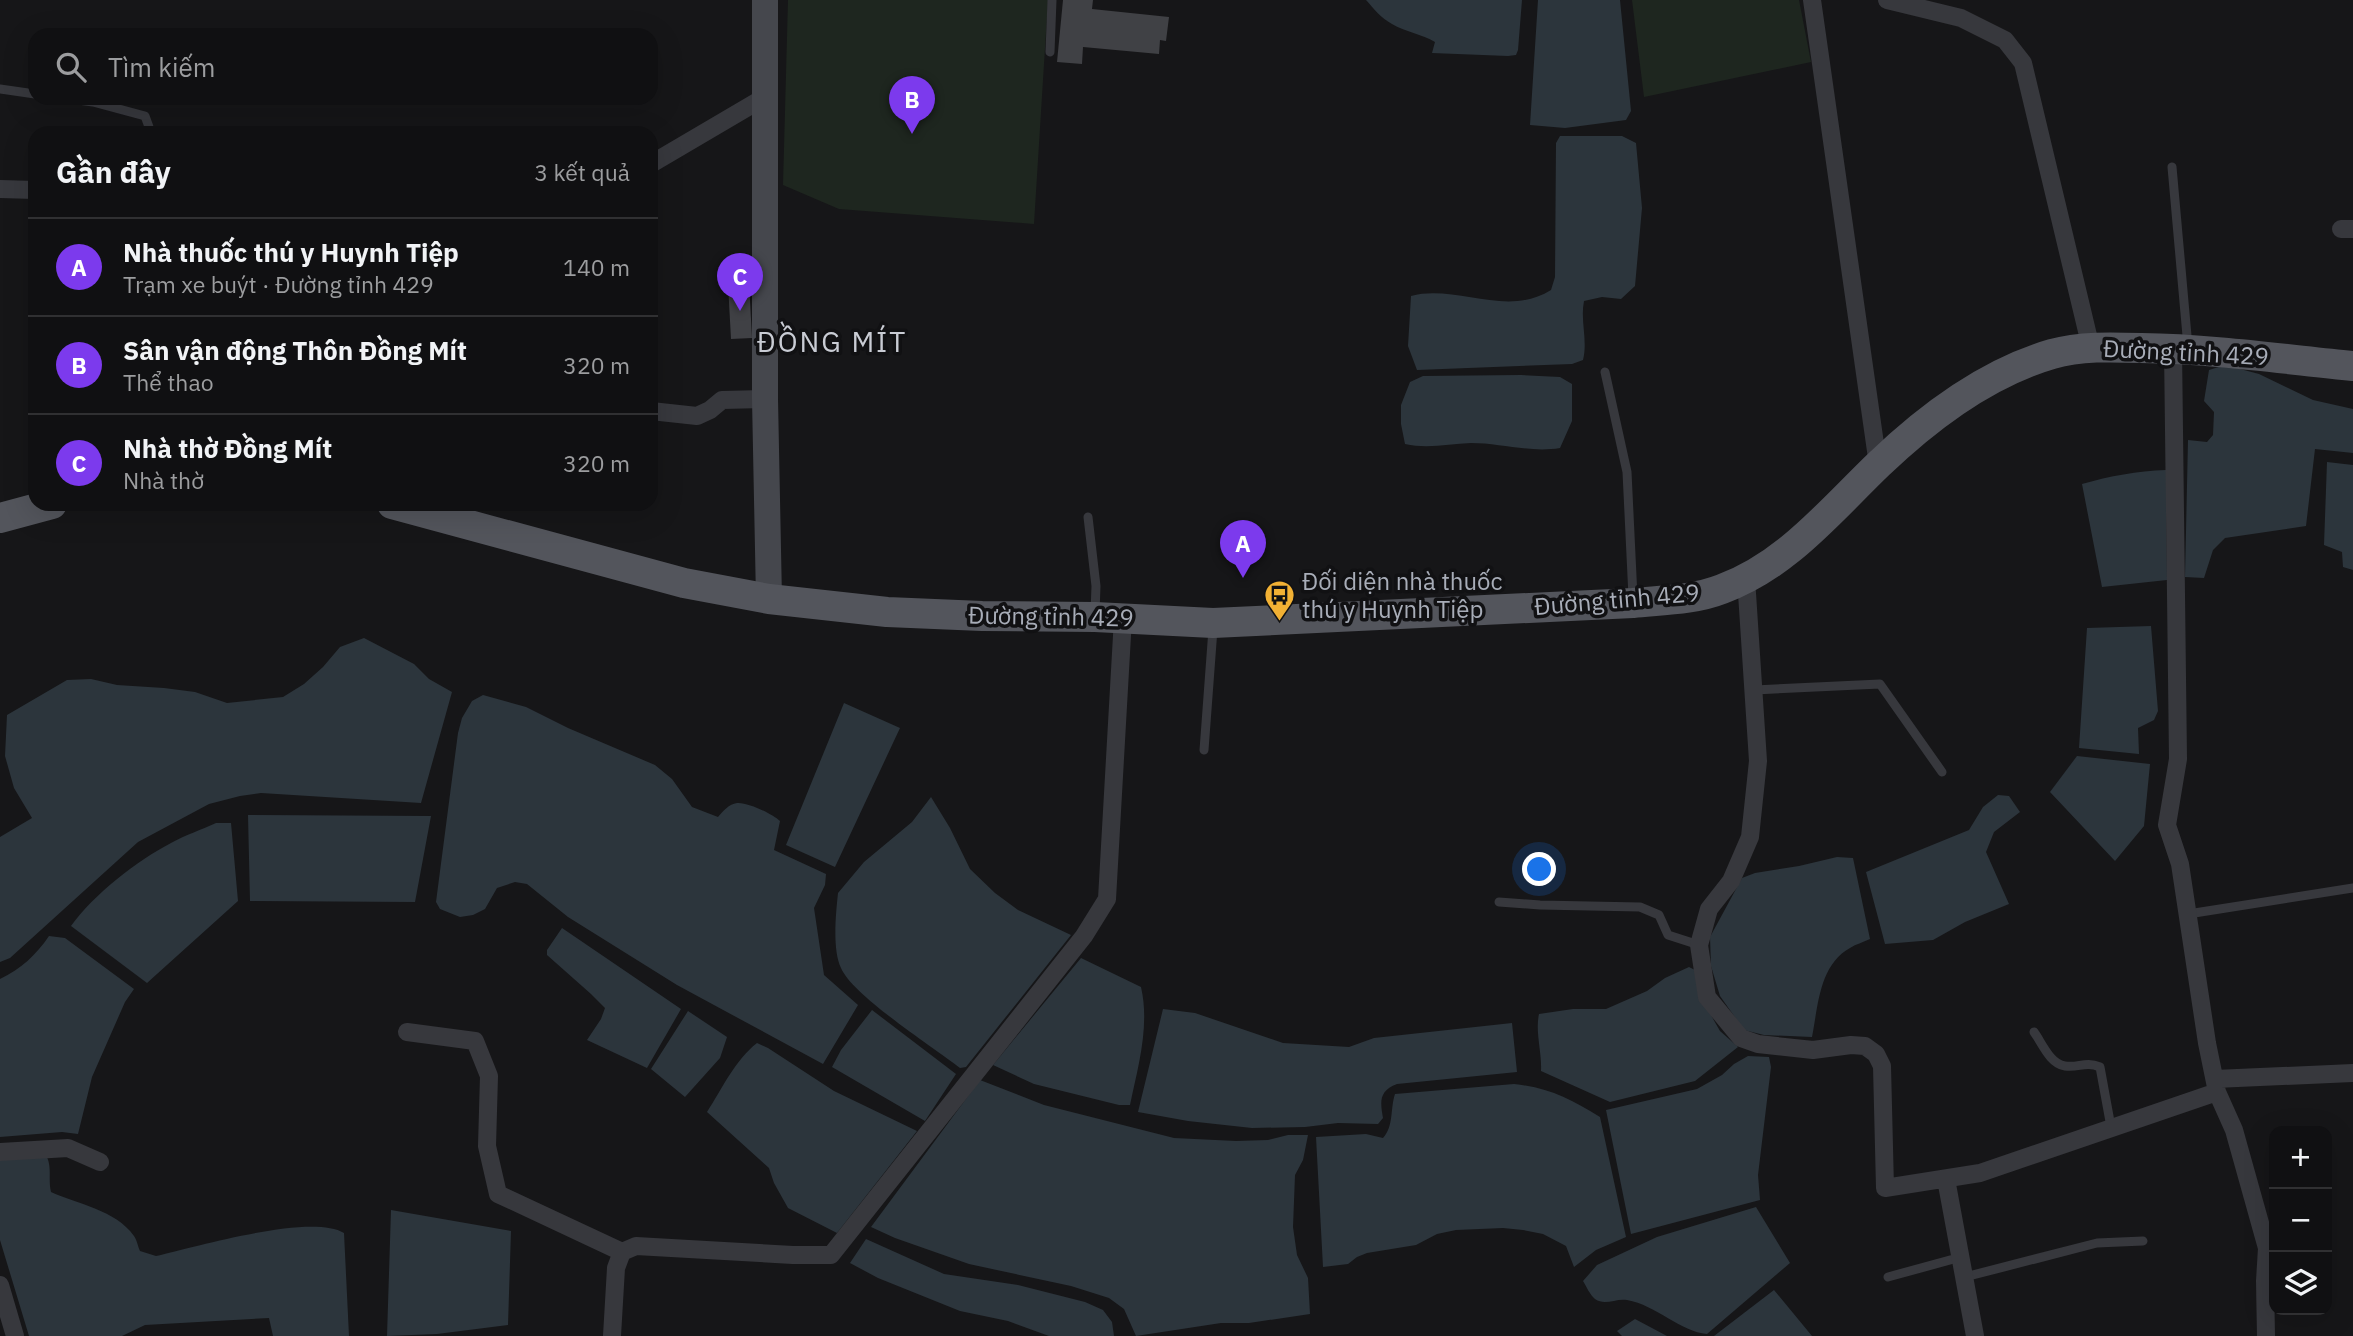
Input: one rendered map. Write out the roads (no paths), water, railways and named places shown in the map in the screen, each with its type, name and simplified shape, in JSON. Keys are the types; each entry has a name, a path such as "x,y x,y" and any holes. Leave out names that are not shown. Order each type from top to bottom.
{"main road":[{"name":"Đường tỉnh 429","path":"452,512 684,583 769,599 887,612 1213,623 1633,603 1696,597 1746,578 1809,535 1878,465 1935,416 1984,382 2017,366 2054,353 2091,348 2180,349 2353,366"},
{"path":"0,518 28,510"}],"street":[{"path":"765,0 765,399 769,599"},
{"path":"1812,0 1878,465"},
{"path":"1887,0 1961,18 2005,40 2023,63 2091,348"},
{"path":"658,160 765,97"},
{"path":"0,189 28,190"},
{"path":"2180,349 2178,760 2166,825 2180,864 2216,1086 2234,1130 2267,1248 2264,1281 2266,1336"},
{"path":"658,412 696,416 710,410 722,400 765,399"},
{"path":"1746,578 1758,761 1750,837 1731,881 1709,909 1699,945 1707,997 1741,1038 1758,1044 1812,1050 1865,1046 1876,1054 1882,1066 1885,1188 1980,1173 2111,1127 2216,1086 2353,1073"},
{"path":"612,1336 616,1268 622,1252 636,1246 831,1255 1084,936 1107,899 1109,618"},
{"path":"407,1032 474,1041 489,1076 486,1146 498,1194 622,1252"},
{"path":"0,1152 68,1148 100,1162"},
{"path":"1946,1179 1975,1336"},
{"path":"0,1285 15,1336"}],"lane":[{"path":"1050,52 1052,0"},
{"path":"0,89 28,93"},
{"path":"104,105 145,116 149,126"},
{"path":"2172,167 2180,349"},
{"path":"1605,372 1627,472 1633,603"},
{"path":"1088,517 1096,586 1109,618"},
{"path":"1204,750 1213,623"},
{"path":"1754,690 1880,684 1942,772"},
{"path":"2188,914 2353,888"},
{"path":"1499,902 1640,908 1658,915 1668,934 1699,945"},
{"path":"2034,1032 2053,1061 2064,1066 2090,1063 2100,1067 2111,1127"},
{"path":"1965,1277 2097,1243 2143,1241"},
{"path":"1888,1277 1961,1256"}],"place":[{"name":"Sân vận động Thôn Đồng Mít","path":"912,134"},
{"name":"Nhà thờ Đồng Mít","path":"740,311"},
{"name":"Nhà thuốc thú y Huynh Tiệp","path":"1243,578"},
{"name":"Đối diện nhà thuốc thú y Huynh Tiệp","path":"1279,623"}],"district":[{"name":"ĐỒNG MÍT","path":"832,342"}]}
